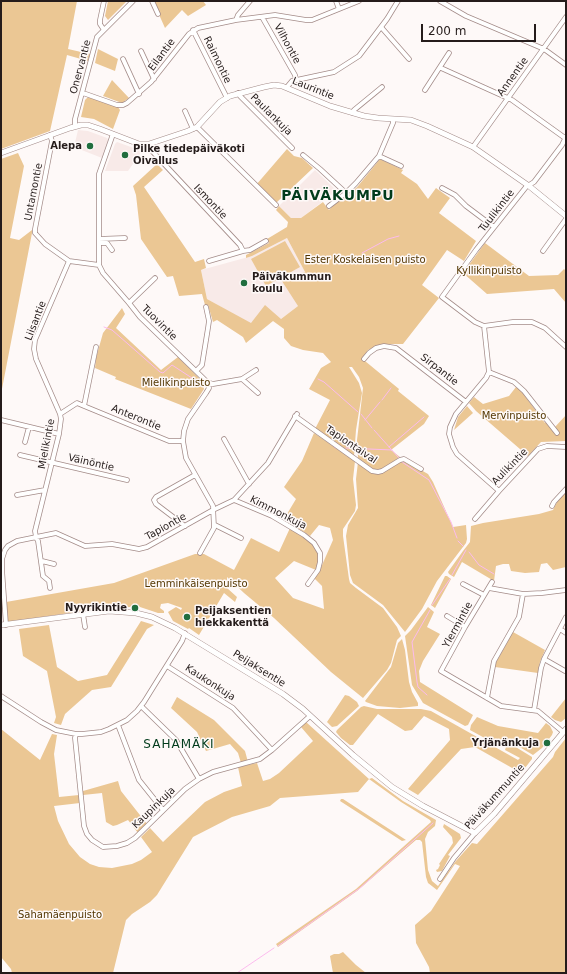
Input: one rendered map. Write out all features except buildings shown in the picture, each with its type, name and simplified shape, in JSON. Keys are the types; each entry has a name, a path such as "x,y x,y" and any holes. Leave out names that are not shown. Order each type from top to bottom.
{"street":[{"path":"104,1 100,20 100,24 104,30"},
{"name":"Onervantie","path":"76,126 75,119 96,42 104,30 134,1"},
{"path":"152,1 158,14"},
{"path":"236,20 238,15 250,1"},
{"path":"336,1 339,9"},
{"path":"194,30 236,20 282,15 312,20 359,1"},
{"path":"287,87 292,81 334,72 352,62 363,52 398,1"},
{"path":"440,1 466,16 544,49 566,65"},
{"name":"Vilhontie","path":"262,17 295,75 296,80"},
{"name":"Annentie","path":"473,147 566,17"},
{"path":"381,27 409,59"},
{"name":"Eilantie","path":"83,92 117,105 127,103 139,94 154,79 189,34 194,30"},
{"name":"Raimontie","path":"194,30 227,98"},
{"path":"141,51 154,79"},
{"path":"425,90 441,68 449,53"},
{"path":"123,59 139,94"},
{"path":"441,68 508,98 566,137"},
{"name":"Laurintie","path":"1,152 76,126 88,125 139,144 149,144 195,128 220,102 227,98 252,89 274,85 287,87 330,106 353,113 378,118 411,120 427,126 473,147 529,186 566,216"},
{"path":"353,113 382,87"},
{"name":"Paulankuja","path":"238,93 292,148"},
{"path":"185,111 195,128 276,205"},
{"path":"329,206 346,194 356,184 378,156 393,123 393,119"},
{"path":"69,261 99,265 99,174 113,134"},
{"name":"Untamontie","path":"50,135 52,141 35,229 36,233 44,244 69,261"},
{"name":"Tuulikintie","path":"484,326 475,322 442,297 526,187 534,182 564,146 566,137"},
{"name":"Ismontie","path":"149,144 152,151 240,245 243,251"},
{"path":"303,155 346,194"},
{"path":"378,156 401,166"},
{"path":"442,188 455,195 466,206 494,227"},
{"path":"542,250 566,219"},
{"path":"99,241 125,238"},
{"path":"99,241 107,243 112,250"},
{"path":"209,261 250,250 266,241"},
{"name":"Liisantie","path":"60,414 36,359 34,349 35,340 69,261"},
{"name":"Tuovintie","path":"99,265 103,273 129,304 207,382"},
{"path":"129,304 155,278"},
{"path":"196,371 202,365 208,328 209,321 206,307"},
{"path":"499,491 457,454 453,447 450,434 450,427 456,414 486,378 489,372 484,326 513,322 532,322 545,328 566,347"},
{"name":"Sirpantie","path":"364,359 369,353 380,347 388,346 402,350 466,402"},
{"path":"84,406 96,347"},
{"path":"207,382 213,384 242,379 256,370"},
{"path":"489,372 514,382 524,391 557,433"},
{"path":"242,379 258,393"},
{"path":"200,553 214,525 213,506 186,458 183,441 184,430 188,419 209,388 207,382"},
{"name":"Mielikintie","path":"36,537 35,531 59,434 60,414 76,403 84,406"},
{"name":"Anterontie","path":"84,406 169,441 183,441"},
{"name":"Tapiontaival","path":"296,415 372,471 382,471 404,459 421,469"},
{"name":"Tapiontie","path":"4,625 2,559 5,550 11,543 56,533 85,546 112,544 143,549 234,500 268,463 296,415"},
{"path":"1,420 59,434"},
{"path":"25,442 29,427"},
{"path":"224,439 249,484"},
{"name":"Aulikintie","path":"475,519 538,449 547,446 566,447"},
{"name":"Väinöntie","path":"20,455 127,480"},
{"path":"186,526 156,504 154,500 156,497 196,475"},
{"path":"552,506 566,489"},
{"path":"17,495 45,490"},
{"name":"Kimmonkuja","path":"234,500 272,516 304,535 314,543 320,553 320,562 318,570 308,584"},
{"path":"214,525 241,538"},
{"path":"36,537 42,561 43,576 49,581 50,588"},
{"path":"42,561 54,564"},
{"name":"Ylermintie","path":"486,698 441,671 492,582"},
{"path":"463,584 484,595"},
{"path":"489,588 523,594 566,590"},
{"path":"523,594 519,617 494,661 486,698 501,706 534,710 564,731"},
{"name":"Peijaksentie","path":"4,625 109,611 136,613 152,617 185,633 283,694 392,787 423,806 475,833"},
{"path":"83,614 85,627"},
{"path":"447,616 465,627"},
{"path":"534,710 541,668 544,659 566,616"},
{"path":"560,629 566,633"},
{"path":"1,696 50,727 76,734 101,732 118,725 137,711 167,666 185,633"},
{"path":"544,659 565,671"},
{"name":"Kaukonkuja","path":"167,666 233,708 272,750"},
{"path":"141,706 176,740 199,779"},
{"path":"272,750 310,716"},
{"path":"118,725 139,780 163,810"},
{"name":"Päiväkummuntie","path":"440,879 454,858 475,833 494,814 564,731"},
{"name":"Kaupinkuja","path":"76,734 75,738 84,826 87,834 92,840 103,847 127,843 142,832 185,789 199,779 213,772 260,759 272,750"}],"shaded area":[{"path":"78,130 88,131 107,138 108,140 102,158 74,147"},
{"name":"Pilke tiedepäiväkoti Oivallus","path":"117,142 142,151 128,171 105,171 115,144"},
{"path":"315,170 335,189 335,192 301,218 291,218 279,206"},
{"name":"Päiväkummun koulu","path":"287,238 305,272 294,276 298,306 281,319 251,324 207,299 201,270 252,256"}],"green space":[{"path":"1,1 77,1 68,49 90,54 88,61 67,55 50,131 1,149"},
{"path":"108,1 127,1 108,20 105,16"},
{"path":"153,1 203,1 206,5 188,16 182,10 165,28"},
{"path":"98,49 118,59 115,71 95,63"},
{"path":"112,80 129,98 122,103 103,96"},
{"path":"89,96 118,107 120,110 113,129 94,119 81,117 85,100"},
{"path":"287,149 294,156 302,158 313,168 276,203 256,185"},
{"path":"18,153 24,166 10,238 19,240 32,230 32,233 1,394 1,159"},
{"name":"Ester Koskelaisen puisto","path":"380,159 403,170 401,173 417,184 428,199 436,188 450,198 439,213 476,241 464,261 447,250 422,285 439,298 403,344 382,344 368,350 363,357 365,361 399,389 398,391 429,416 424,424 391,450 400,457 386,467 378,470 371,469 358,458 357,440 363,388 359,377 352,367 349,367 359,383 362,393 356,430 354,456 315,429 330,400 309,389 321,368 331,362 323,353 303,350 291,346 284,338 284,329 273,321 246,343 243,337 217,320 213,322 208,305 205,305 202,294 179,296 173,276 167,277 141,239 136,195 133,186 157,164 163,170 144,187 195,262 204,259 206,268 201,270 207,299 251,323 265,305 281,319 298,306 280,278 266,286 251,259 285,241 300,267 282,277 294,276 305,272 287,238 246,258 246,255 269,243 267,239 287,227 288,222 276,210 279,206 291,218 301,218 323,202 329,210 339,199 347,194 348,196 358,186"},
{"name":"Kyllikinpuisto","path":"485,243 529,276 558,275 564,269 566,271 566,303 554,289 487,294 463,273"},
{"name":"Mielikinpuisto","path":"122,308 125,314 116,328 161,370 178,357 202,381 204,389 191,409 115,379 116,377 95,368 96,358 103,333"},
{"name":"Mervinpuisto","path":"516,387 519,388 545,423 550,421 555,427 566,415 566,441 541,442 528,456 476,411 469,403 474,397 483,404 509,396"},
{"path":"467,406 473,413 454,430 458,417"},
{"name":"Lemminkäisenpuisto","path":"314,433 355,461 353,479 356,505 355,511 343,529 350,583 383,608 397,627 401,636 397,640 391,663 387,670 363,698 331,672 274,618 227,577 227,588 237,597 235,602 224,593 199,635 189,628 188,629 173,621 168,612 176,607 181,610 182,608 168,603 161,604 160,608 164,611 164,613 158,613 134,605 130,607 83,611 8,622 6,602 114,583 195,554 204,554 234,570 251,538 279,552 290,528 308,539 316,547 320,556 316,570 294,561 275,578 293,598 324,609 322,586 314,578 319,572 333,540 330,528 319,525 310,536 284,519 296,499 284,487 302,461"},
{"path":"402,461 405,461 428,474 453,527 466,525 467,539 466,543 437,581 422,609 405,632 383,605 353,583 350,575 346,536 348,525 358,508 356,479 358,462 372,473 384,472"},
{"path":"566,491 566,567 553,570 547,563 541,564 539,572 525,573 511,571 509,564 503,564 496,566 494,581 462,562 454,577 449,574 448,572 470,542 471,526 539,514 553,510 559,498"},
{"path":"445,576 451,579 435,608 431,605"},
{"path":"428,607 434,612 427,627 440,634 423,661 419,671 420,682 473,715 468,725 465,726 423,703 412,685 405,636"},
{"path":"141,621 154,625 147,629 111,687 92,690 65,714 61,725 54,723 56,717 47,671 23,656 19,629 49,625 57,667 78,681 107,675"},
{"path":"513,632 545,650 540,662 538,673 495,667 496,662"},
{"path":"402,639 409,682 418,706 400,708 377,706 366,702 365,701 391,667 398,643"},
{"path":"345,695 357,702 359,706 337,726 332,727 327,722"},
{"path":"177,697 214,720 245,751 248,762 241,763 238,753 230,744 206,751 197,732 171,708"},
{"path":"566,698 566,718 561,722 555,720 551,717"},
{"path":"364,706 377,709 421,709 431,711 518,760 520,758 505,750 506,747 509,745 514,746 532,757 532,759 521,773 475,747 461,749 418,795 408,789 450,740 449,729 424,716 412,730 405,731 378,714 353,745 350,745 336,732 361,707"},
{"path":"477,717 498,726 538,733 546,723 550,726 553,732 542,748 533,755 513,743 509,743 501,747 470,730 471,725"},
{"name":"Sahamäenpuisto","path":"306,722 369,779 358,792 280,798 270,806 232,817 193,837 157,895 126,920 113,973 12,973 11,969 1,957 1,729 40,760 52,734 57,735 54,754 59,797 79,795 80,803 54,806 58,821 69,844 80,857 90,864 99,867 112,868 132,864 141,860 152,852 141,837 150,828 163,842 205,802 224,792 242,786 238,767 257,763 263,781 270,779 279,773 313,741 301,727"},
{"path":"566,738 566,973 430,973 429,967 416,943 415,925 431,911 460,866 455,864 437,890 428,883 422,842 420,840 416,840 357,891 278,947 276,944 356,889 431,822 369,779 372,778 403,801 436,820 435,826 428,832 425,839 428,870 432,881 438,886 455,862 472,843 477,844 553,757"},
{"path":"118,781 121,791 147,824 138,833 128,820 113,826 106,822 102,793 83,795 83,791"},
{"path":"341,799 406,840 402,841 340,801"},
{"path":"444,824 460,834 461,838 448,855 450,856 442,871 437,872 436,870 440,865 439,864 453,843 452,837 443,827"},
{"path":"343,952 366,973 333,973 330,956"}],"waterway":[{"path":"362,253 388,239 399,236"},
{"path":"104,327 112,330 160,372 163,373 172,365 195,380"},
{"path":"318,379 324,382 358,412"},
{"path":"382,400 391,388"},
{"path":"365,420 380,402"},
{"path":"361,414 372,428"},
{"path":"389,447 424,417"},
{"path":"374,430 399,458"},
{"path":"346,448 392,450"},
{"path":"402,462 429,480 451,522 457,538"},
{"path":"458,541 463,546"},
{"path":"452,575 466,550"},
{"path":"469,552 479,565 494,574"},
{"path":"432,605 450,579"},
{"path":"427,695 418,687 412,642 430,610"},
{"path":"278,946 360,888 433,823"},
{"path":"237,973 274,948"}],"place":[{"name":"Alepa","path":"90,146"},
{"name":"Pilke tiedepäiväkoti Oivallus","path":"125,155"},
{"name":"Päiväkummun koulu","path":"244,283"},
{"name":"Nyyrikintie","path":"135,608"},
{"name":"Peijaksentien hiekkakenttä","path":"187,617"},
{"name":"Yrjänänkuja","path":"547,743"}],"district":[{"name":"PÄIVÄKUMPU","path":"338,196"},
{"name":"SAHAMÄKI","path":"179,745"}]}
